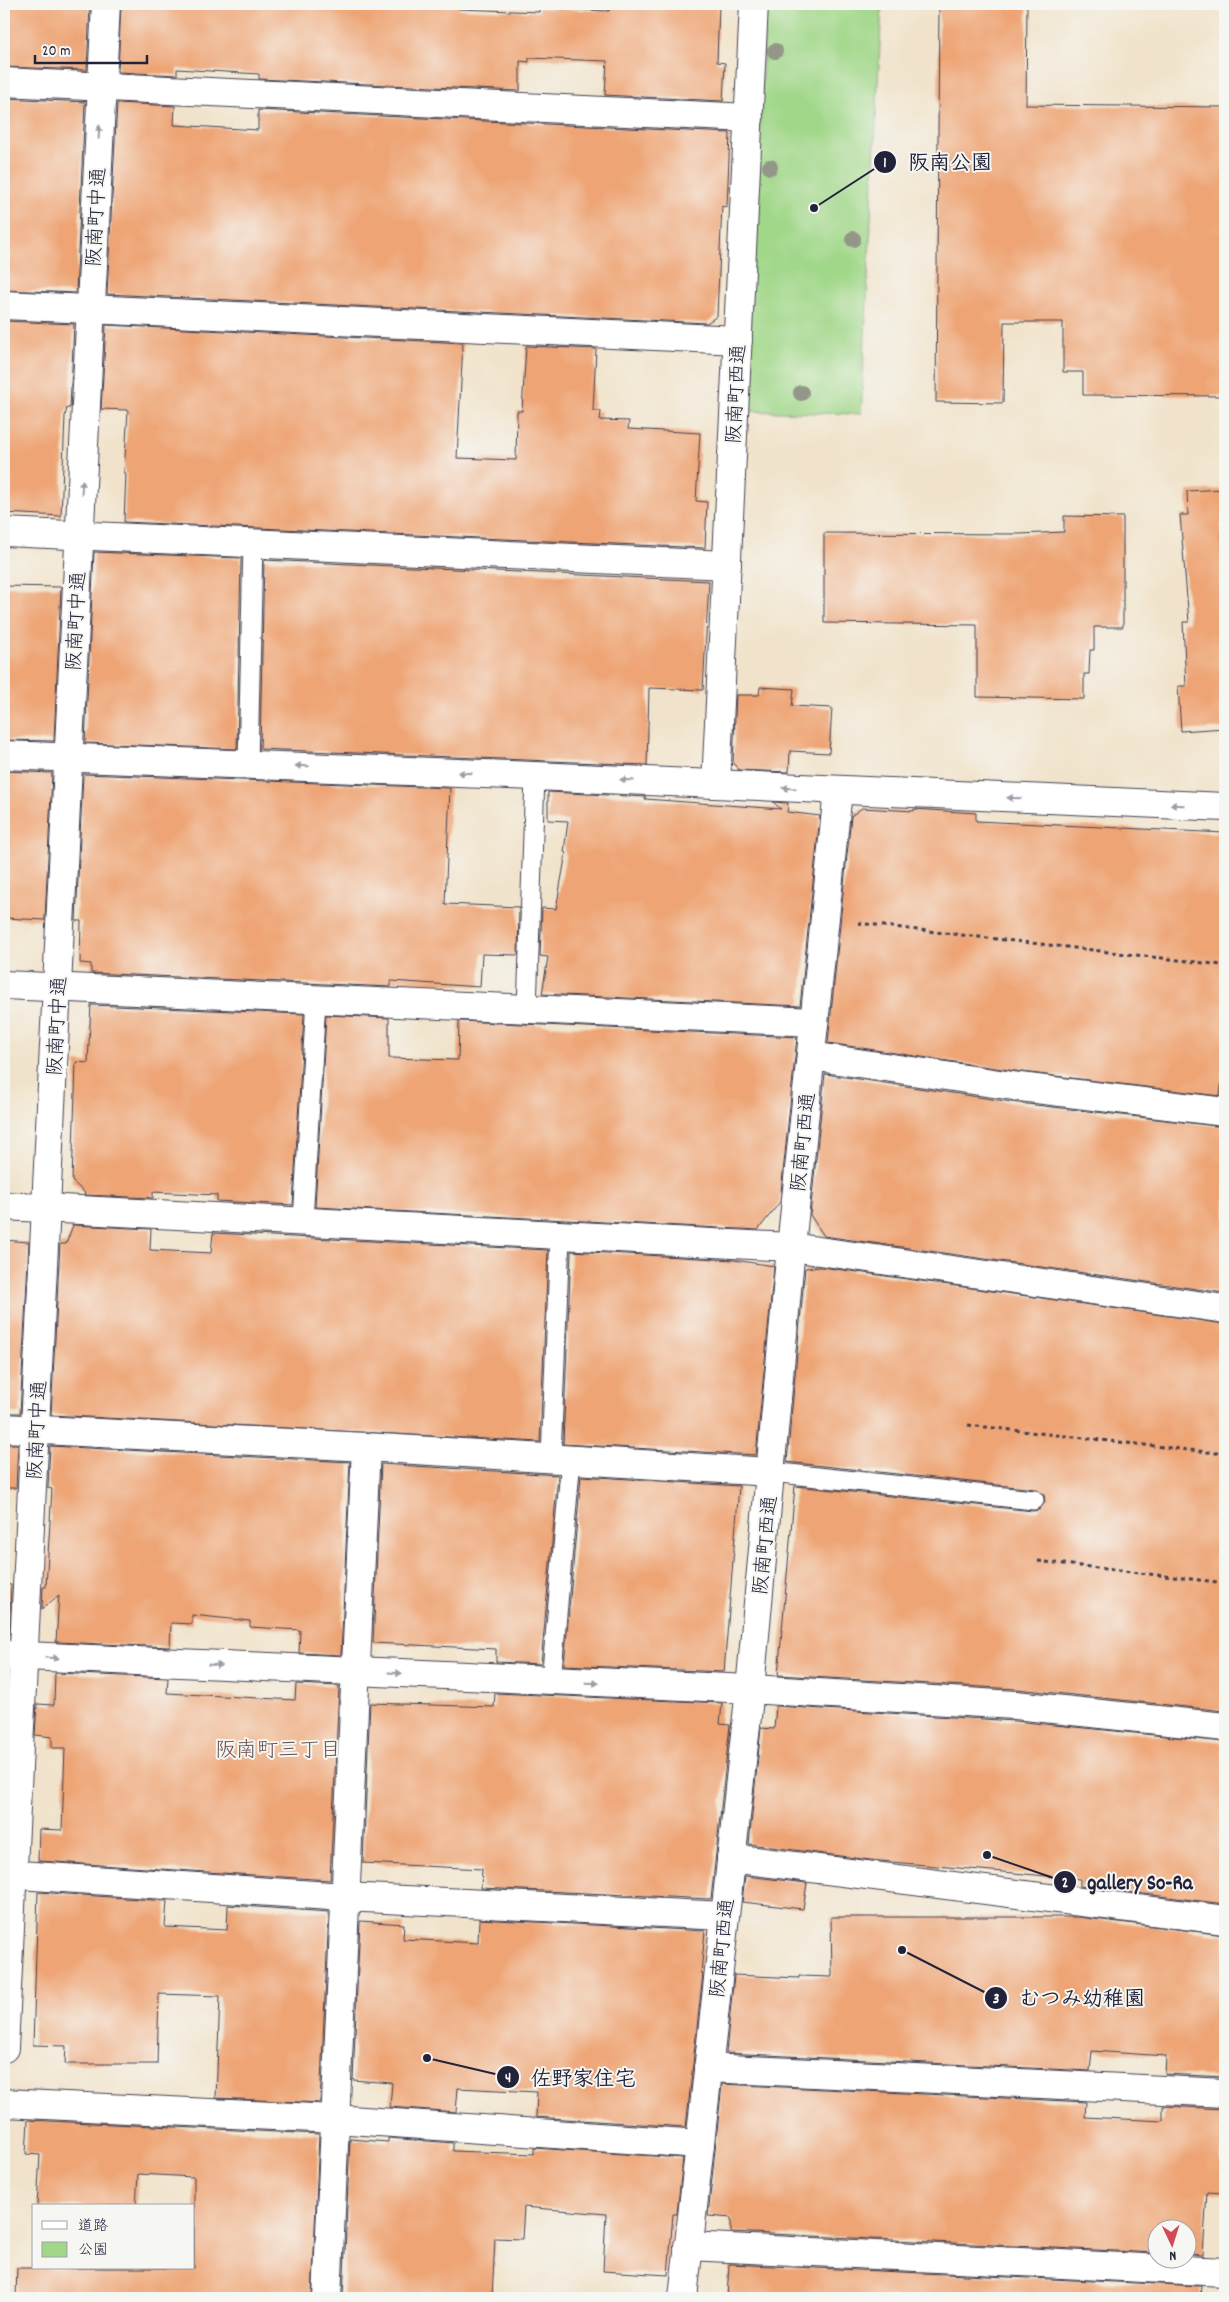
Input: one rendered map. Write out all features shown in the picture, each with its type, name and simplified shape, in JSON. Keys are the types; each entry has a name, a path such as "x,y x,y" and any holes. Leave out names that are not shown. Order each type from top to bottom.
{"street":[{"name":"阪南町中通","path":"4,2048 14,1656 36,1430 106,4"},
{"name":"阪南町西通","path":"716,784 754,4"},
{"path":"4,82 748,118"},
{"path":"4,305 738,340"},
{"path":"4,532 727,565"},
{"path":"4,755 535,776 1225,807"},
{"name":"阪南町西通","path":"683,2298 750,1689 791,1247 838,791"},
{"path":"4,986 814,1022"},
{"path":"810,1056 1020,1088 1225,1112"},
{"path":"4,1206 791,1247 1225,1309"},
{"path":"4,1428 366,1447 771,1472"},
{"path":"327,2298 346,1897 354,1671 366,1447"},
{"path":"14,1656 750,1689 1016,1705 1225,1727"},
{"path":"731,1858 1225,1920"},
{"path":"8,1874 346,1897 724,1916"},
{"path":"708,2068 1225,2093"},
{"path":"4,2103 335,2119 700,2144"},
{"path":"688,2246 1225,2272"}],"lane":[{"path":"248,764 253,544"},
{"path":"527,1009 535,776"},
{"path":"303,1221 316,1000"},
{"path":"551,1681 561,1459 560,1235"},
{"path":"771,1472 1034,1500"}],"path":[{"path":"825,919 1222,965"},
{"path":"968,1425 1225,1454"},
{"path":"1038,1561 1225,1583"}],"green space":[{"path":"766,4 882,4 861,414 744,411"}],"building":[{"path":"4,4 90,4 87,70 4,67"},
{"path":"121,4 459,4 459,9 539,12 539,8 609,11 609,4 719,4 717,62 725,63 723,101 605,95 607,61 529,58 529,62 520,61 520,91 259,79 259,74 177,69 177,75 118,72"},
{"path":"939,4 1027,4 1026,105 1225,107 1225,396 1083,395 1083,372 1063,372 1063,322 1004,322 1003,403 936,402"},
{"path":"4,98 85,102 76,293 4,290"},
{"path":"117,103 175,106 174,125 258,130 258,110 730,133 727,207 722,206 717,316 707,323 107,294"},
{"path":"4,321 74,324 70,408 67,408 65,416 61,516 4,513"},
{"path":"106,325 463,343 457,458 516,460 517,411 522,411 526,346 596,349 593,411 601,411 600,420 629,421 628,429 700,433 696,501 707,502 705,548 124,522 126,473 124,473 128,410 101,409"},
{"path":"1225,489 1225,525 1221,525 1225,577 1225,728 1181,731 1178,686 1186,686 1183,622 1189,622 1180,515 1188,515 1187,491"},
{"path":"1064,516 1123,517 1123,627 1094,627 1094,650 1090,650 1089,674 1084,674 1084,699 977,697 977,625 824,623 824,533 1020,534 1064,532"},
{"path":"94,552 241,558 237,749 85,743"},
{"path":"264,560 709,581 703,690 649,688 647,765 260,749"},
{"path":"4,586 61,587 54,741 4,740"},
{"path":"760,687 794,689 792,706 832,708 829,753 790,751 789,772 739,770 733,763 736,695 759,695"},
{"path":"4,771 52,773 45,920 4,918"},
{"path":"83,774 450,788 445,904 519,907 518,955 482,954 480,987 391,981 391,987 91,973 91,964 80,963 81,921 76,921"},
{"path":"548,792 646,797 645,799 781,809 773,802 788,803 787,812 820,816 800,1006 542,994 548,957 540,956 542,908 556,909 566,853 564,852 568,821 548,820"},
{"path":"862,808 976,813 976,821 1225,833 1225,1052 1220,1096 1022,1072 828,1043 851,816"},
{"path":"91,1005 304,1014 293,1205 217,1201 217,1195 153,1192 153,1198 84,1195 85,1193 72,1181 76,1062 88,1063"},
{"path":"326,1015 389,1018 389,1058 458,1060 459,1021 797,1037 780,1202 758,1230 315,1207"},
{"path":"825,1074 1018,1103 1225,1127 1225,1293 824,1236 810,1215"},
{"path":"73,1225 151,1229 150,1250 211,1253 213,1233 548,1250 540,1442 51,1415 60,1244 66,1244"},
{"path":"4,1240 29,1242 20,1413 4,1413"},
{"path":"571,1251 734,1260 774,1266 756,1455 563,1444"},
{"path":"822,1267 1225,1324 1225,1711 1017,1689 778,1675 795,1486 1033,1511 1039,1510 1045,1502 1044,1495 1035,1489 787,1462 805,1268"},
{"path":"4,1444 18,1444 16,1488 4,1488"},
{"path":"50,1446 350,1462 341,1655 299,1653 300,1630 250,1627 250,1621 192,1615 192,1624 171,1623 170,1647 56,1642 59,1595 42,1609 43,1587 46,1587 52,1489 48,1488"},
{"path":"381,1464 558,1475 541,1664 496,1662 496,1649 373,1643"},
{"path":"581,1476 739,1486 724,1672 564,1665"},
{"path":"4,1584 11,1585 9,1636 4,1640"},
{"path":"55,1673 168,1678 167,1693 295,1700 296,1684 339,1686 330,1880 38,1861 39,1829 62,1830 65,1748 52,1748 52,1737 35,1735 37,1704 54,1705"},
{"path":"495,1693 722,1703 720,1724 730,1725 711,1899 481,1888 482,1869 363,1863 370,1703 494,1707"},
{"path":"776,1706 1014,1721 1225,1742 1225,1904 1080,1886 1080,1879 870,1860 749,1844 761,1728 774,1729"},
{"path":"745,1876 807,1883 803,1909 742,1902"},
{"path":"38,1892 167,1901 165,1927 227,1930 228,1905 329,1912 320,2103 216,2098 220,1996 159,1994 157,2064 65,2064 66,2046 33,2045"},
{"path":"831,1917 1078,1917 1225,1935 1225,2077 1165,2074 1166,2056 1092,2051 1090,2071 726,2053 734,1975 799,1978 799,1976 832,1977"},
{"path":"479,1919 705,1931 701,1973 703,1973 686,2127 536,2117 537,2092 458,2088 456,2112 390,2107 392,2083 353,2080 360,1921 404,1924 403,1939 478,1943"},
{"path":"722,2084 1086,2102 1085,2117 1163,2121 1163,2106 1224,2109 1221,2160 1225,2160 1224,2193 1207,2192 1203,2255 1196,2255 1196,2220 1146,2220 1146,2253 731,2232 731,2218 708,2216"},
{"path":"28,2120 319,2134 312,2298 16,2298 17,2268 32,2268 32,2270 195,2270 194,2177 138,2174 136,2204 37,2204 40,2155 26,2154"},
{"path":"388,2138 453,2143 453,2151 534,2154 534,2148 683,2158 677,2214 673,2214 668,2275 603,2271 606,2214 524,2207 522,2239 495,2238 492,2298 343,2298 350,2139 388,2142"},
{"path":"729,2264 1201,2286 1200,2298 727,2298"}],"place":[{"name":"阪南公園","path":"814,208"},
{"name":"gallery So-Ra","path":"987,1855"},
{"name":"むつみ幼稚園","path":"902,1950"},
{"name":"佐野家住宅","path":"427,2058"}],"district":[{"name":"阪南町三丁目","path":"278,1749"}]}
